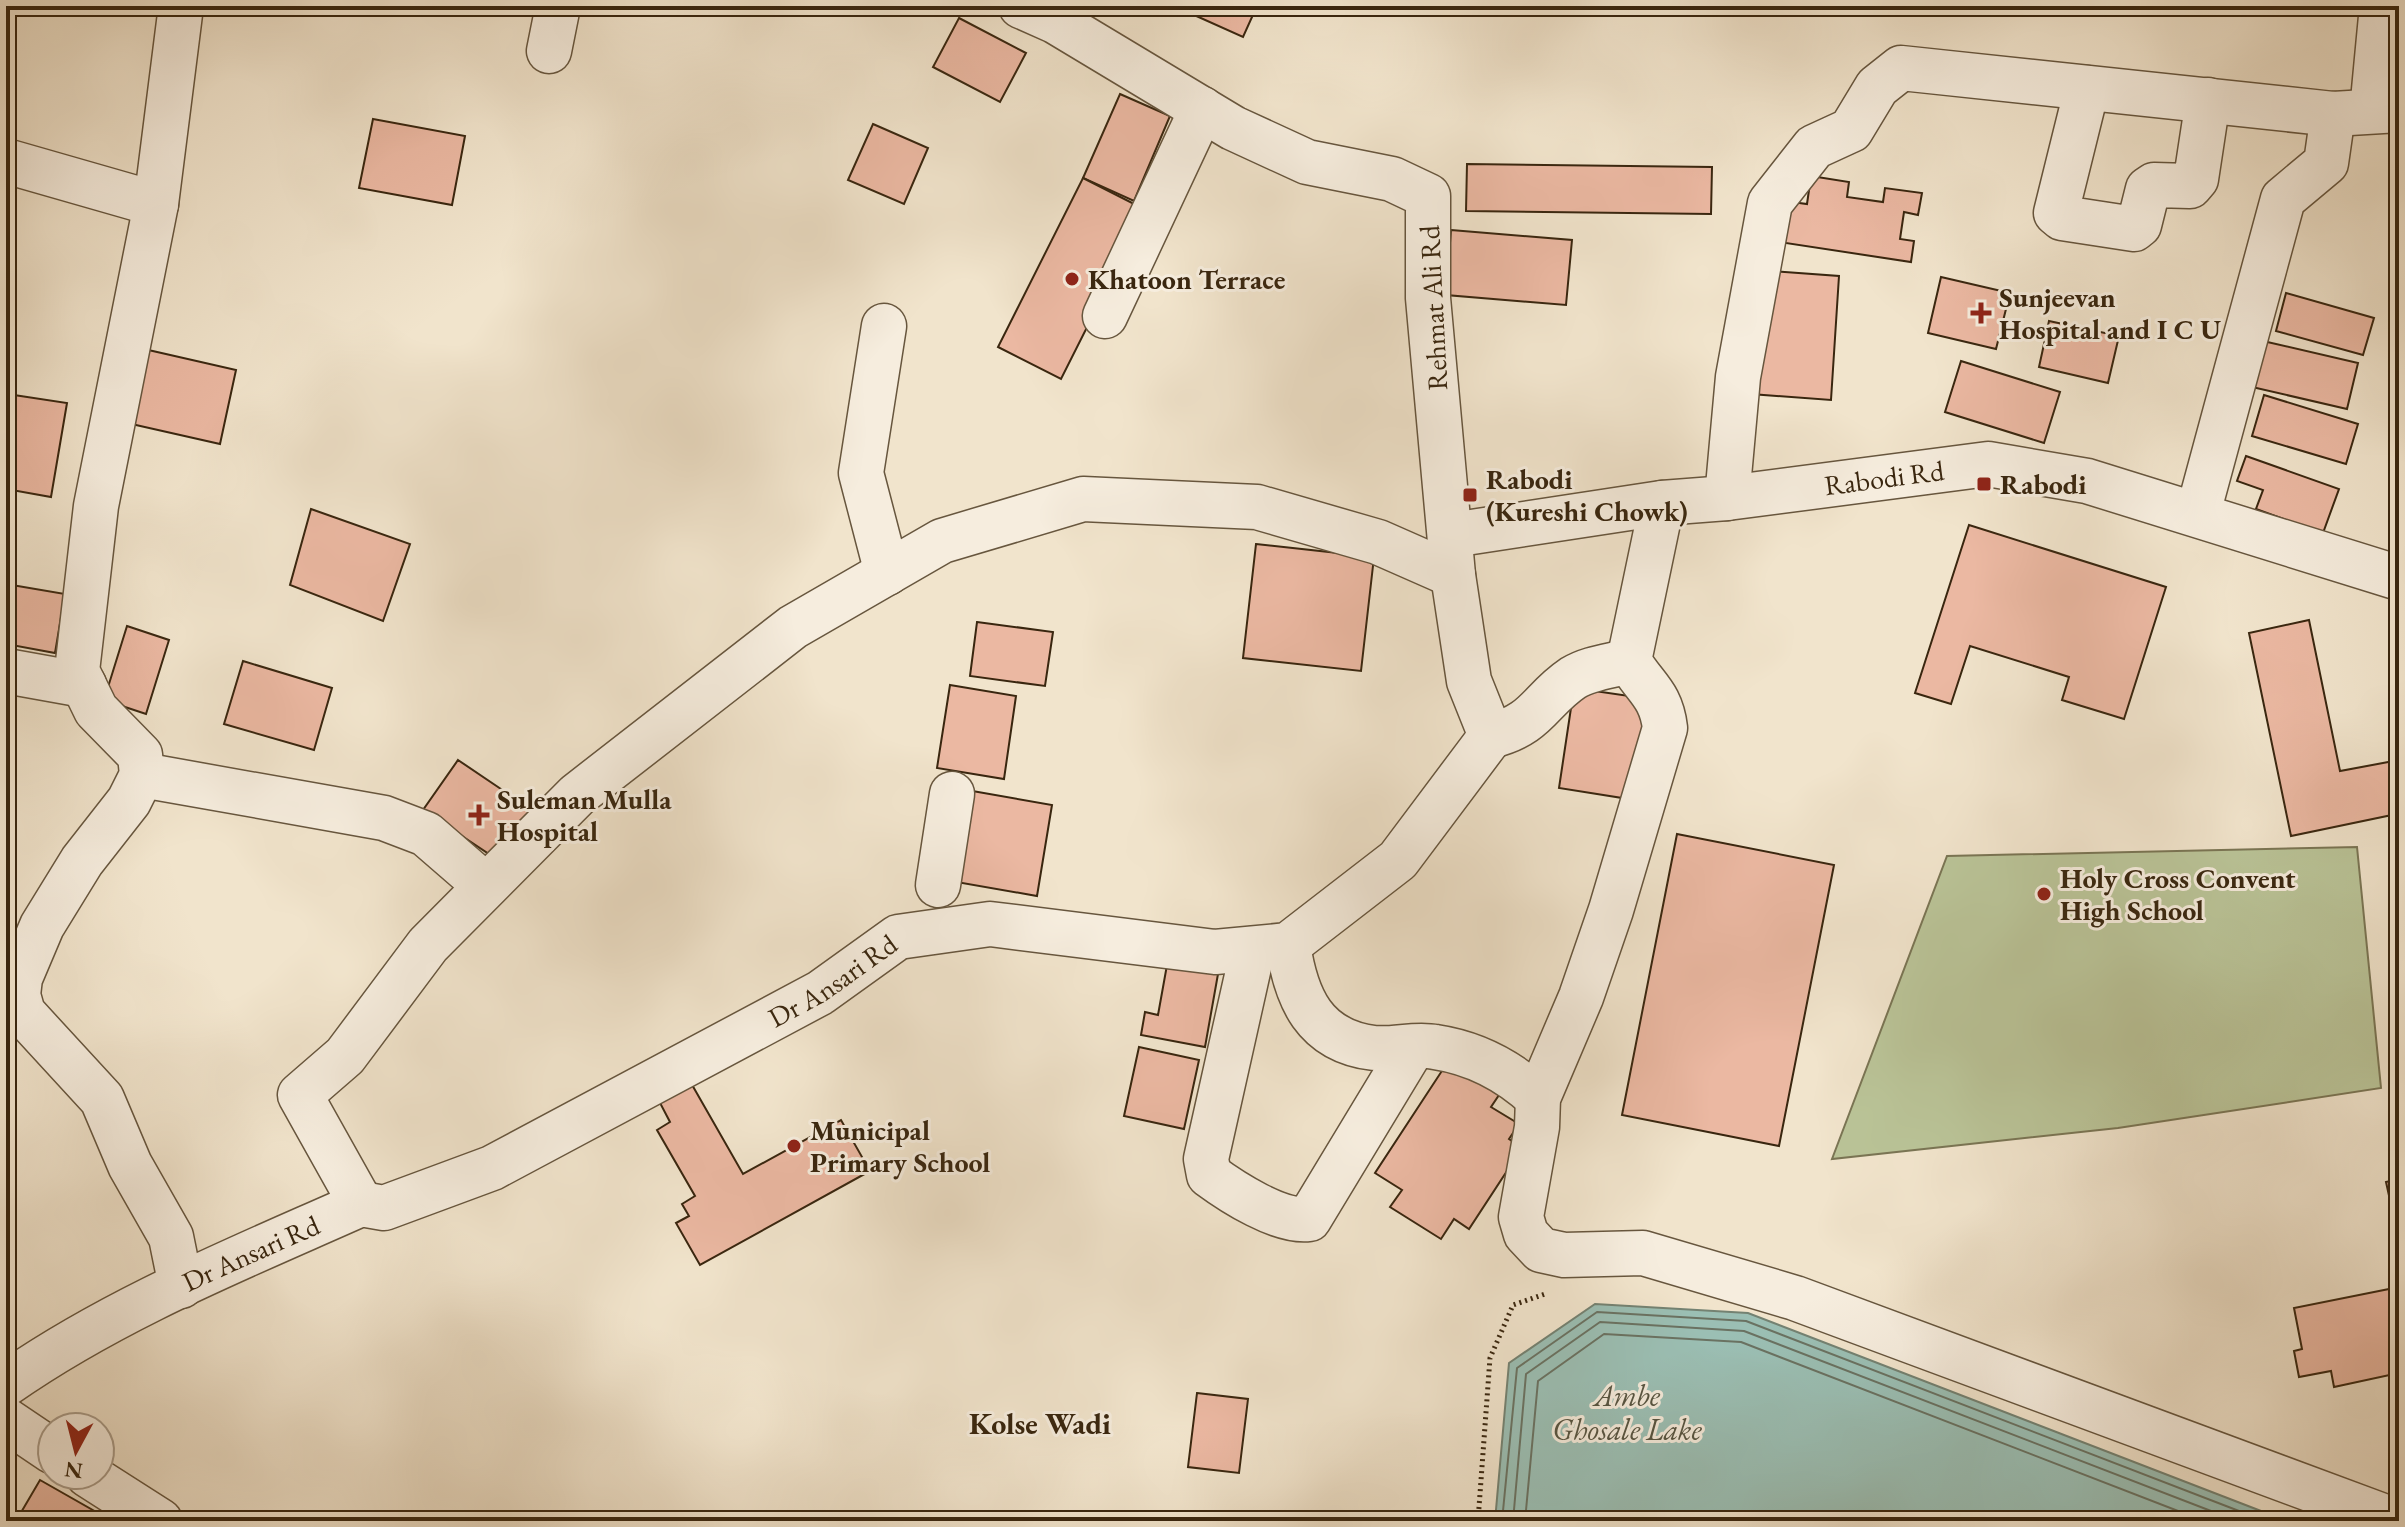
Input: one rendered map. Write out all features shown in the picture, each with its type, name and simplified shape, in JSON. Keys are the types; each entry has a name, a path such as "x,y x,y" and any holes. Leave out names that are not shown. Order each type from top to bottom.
{"street":[{"path":"181,6 156,204 96,506 77,671 96,710 140,755 142,775 129,801 82,861 42,926 20,978 18,995 23,1013 102,1099 130,1165 171,1237 181,1286"},
{"path":"549,51 558,6"},
{"name":"Rehmat Ali Rd","path":"1021,6 1055,21 1202,109 1307,162 1392,179 1428,196 1428,298 1452,555"},
{"path":"2198,513 2283,199 2326,163 2368,112 2382,6"},
{"path":"1727,498 1738,377 1770,203 1814,147 1851,130 1877,87 1901,68 2208,100 2368,112"},
{"path":"2087,88 2056,213 2062,218 2134,229 2139,225 2148,189 2154,185 2190,186 2196,179 2208,100"},
{"path":"1105,316 1202,109"},
{"path":"6,161 156,204"},
{"path":"884,326 861,473 887,573"},
{"name":"Rabodi Rd","path":"1452,555 1662,503 1727,498 1988,464 2087,481 2399,578"},
{"path":"361,1204 300,1095 345,1056 428,945 589,786 793,627 942,541 1083,499 1257,507 1378,542 1452,555 1469,681 1491,736"},
{"path":"1662,503 1629,661 1640,680 1655,693 1663,709 1665,728 1611,910 1581,997 1538,1098 1537,1127 1521,1217 1526,1234 1541,1250 1564,1255 1643,1253 1795,1298 2396,1521"},
{"path":"1413,1047 1309,1219 1295,1221 1229,1190 1209,1175 1206,1159 1270,947 1398,860 1491,736 1515,730 1574,677 1629,661"},
{"path":"6,671 84,685"},
{"path":"142,775 384,818 426,834 486,886"},
{"path":"938,885 952,794"},
{"name":"Dr Ansari Rd","path":"6,1384 43,1358 181,1286 361,1204 384,1208 492,1168 820,993 898,937 990,924 1215,952 1270,947"},
{"path":"1270,947 1305,1007 1331,1033 1374,1048 1432,1046 1476,1056 1522,1083 1538,1098"},
{"path":"6,1420 36,1440"},
{"path":"113,1491 160,1521"}],"path":[{"path":"1478,1521 1490,1358 1513,1305 1551,1292"}],"green space":[{"path":"2357,847 2381,1088 2118,1128 1832,1159 1947,856"}],"water":[{"name":"Ambe Ghosale Lake","path":"1595,1304 1748,1313 2287,1521 1495,1521 1509,1363"}],"building":[{"path":"1174,6 1257,6 1243,37"},
{"path":"959,18 1026,53 1000,102 933,67"},
{"path":"1120,94 1170,116 1134,201 1083,178"},
{"path":"373,119 465,136 452,205 359,188"},
{"path":"873,124 928,148 904,204 848,180"},
{"path":"1467,164 1712,167 1711,214 1466,211"},
{"path":"1811,176 1849,182 1847,197 1883,202 1885,188 1922,193 1918,215 1904,212 1900,239 1914,241 1911,262 1779,242 1785,201 1807,204"},
{"name":"Khatoon Terrace","path":"1083,178 1146,210 1061,379 998,347"},
{"path":"1451,230 1572,240 1566,305 1446,295"},
{"path":"1759,270 1839,276 1831,400 1751,394"},
{"path":"1941,277 2010,293 1996,349 1928,333"},
{"path":"2286,293 2374,318 2363,355 2276,331"},
{"path":"2049,321 2119,336 2108,383 2039,367"},
{"path":"2263,341 2358,363 2347,409 2252,387"},
{"path":"144,349 236,370 220,444 127,423"},
{"path":"1961,361 2060,392 2044,443 1945,412"},
{"path":"14,395 67,403 51,497 6,489 6,445"},
{"path":"2264,395 2358,424 2346,464 2252,436"},
{"path":"2246,456 2339,489 2323,533 2256,509 2263,490 2237,481"},
{"path":"311,509 410,544 383,621 290,585"},
{"path":"1969,525 2166,587 2124,719 2062,700 2069,677 1970,646 1951,704 1915,693"},
{"path":"1256,544 1374,557 1361,671 1243,658"},
{"path":"6,584 65,594 55,653 6,644"},
{"path":"2309,620 2340,771 2399,760 2399,849 2392,815 2291,836 2249,633"},
{"path":"977,622 1053,632 1045,686 970,676"},
{"path":"127,626 169,640 146,714 104,700"},
{"path":"243,661 332,688 314,750 224,724"},
{"path":"950,685 1016,696 1004,779 937,768"},
{"path":"1574,688 1650,699 1635,800 1559,788"},
{"path":"458,760 535,812 501,862 423,810"},
{"path":"961,789 1052,805 1037,896 945,880"},
{"path":"1677,834 1834,865 1779,1146 1622,1115"},
{"path":"1167,965 1218,974 1205,1047 1141,1035 1145,1012 1158,1015"},
{"path":"1139,1047 1199,1060 1184,1129 1124,1116"},
{"path":"1451,1057 1503,1089 1491,1107 1519,1124 1509,1139 1522,1148 1469,1229 1454,1219 1441,1239 1390,1207 1402,1190 1375,1173"},
{"path":"691,1083 743,1174 841,1120 870,1171 700,1265 676,1223 689,1216 682,1204 695,1196 657,1130 670,1122 659,1101"},
{"path":"2399,1179 2399,1241 2386,1182"},
{"path":"2399,1287 2399,1373 2334,1387 2331,1371 2299,1377 2294,1351 2302,1349 2294,1308"},
{"path":"1197,1393 1248,1399 1239,1473 1188,1467"},
{"path":"36,1487 36,1491 59,1491 112,1521 16,1521"}],"place":[{"name":"Khatoon Terrace","path":"1072,279"},
{"name":"Sunjeevan Hospital and I C U","path":"1981,313"},
{"name":"Rabodi","path":"1984,484"},
{"name":"Rabodi (Kureshi Chowk)","path":"1470,495"},
{"name":"Suleman Mulla Hospital","path":"479,815"},
{"name":"Holy Cross Convent High School","path":"2044,894"},
{"name":"Municipal Primary School","path":"794,1146"}],"district":[{"name":"Kolse Wadi","path":"1040,1424"}]}
